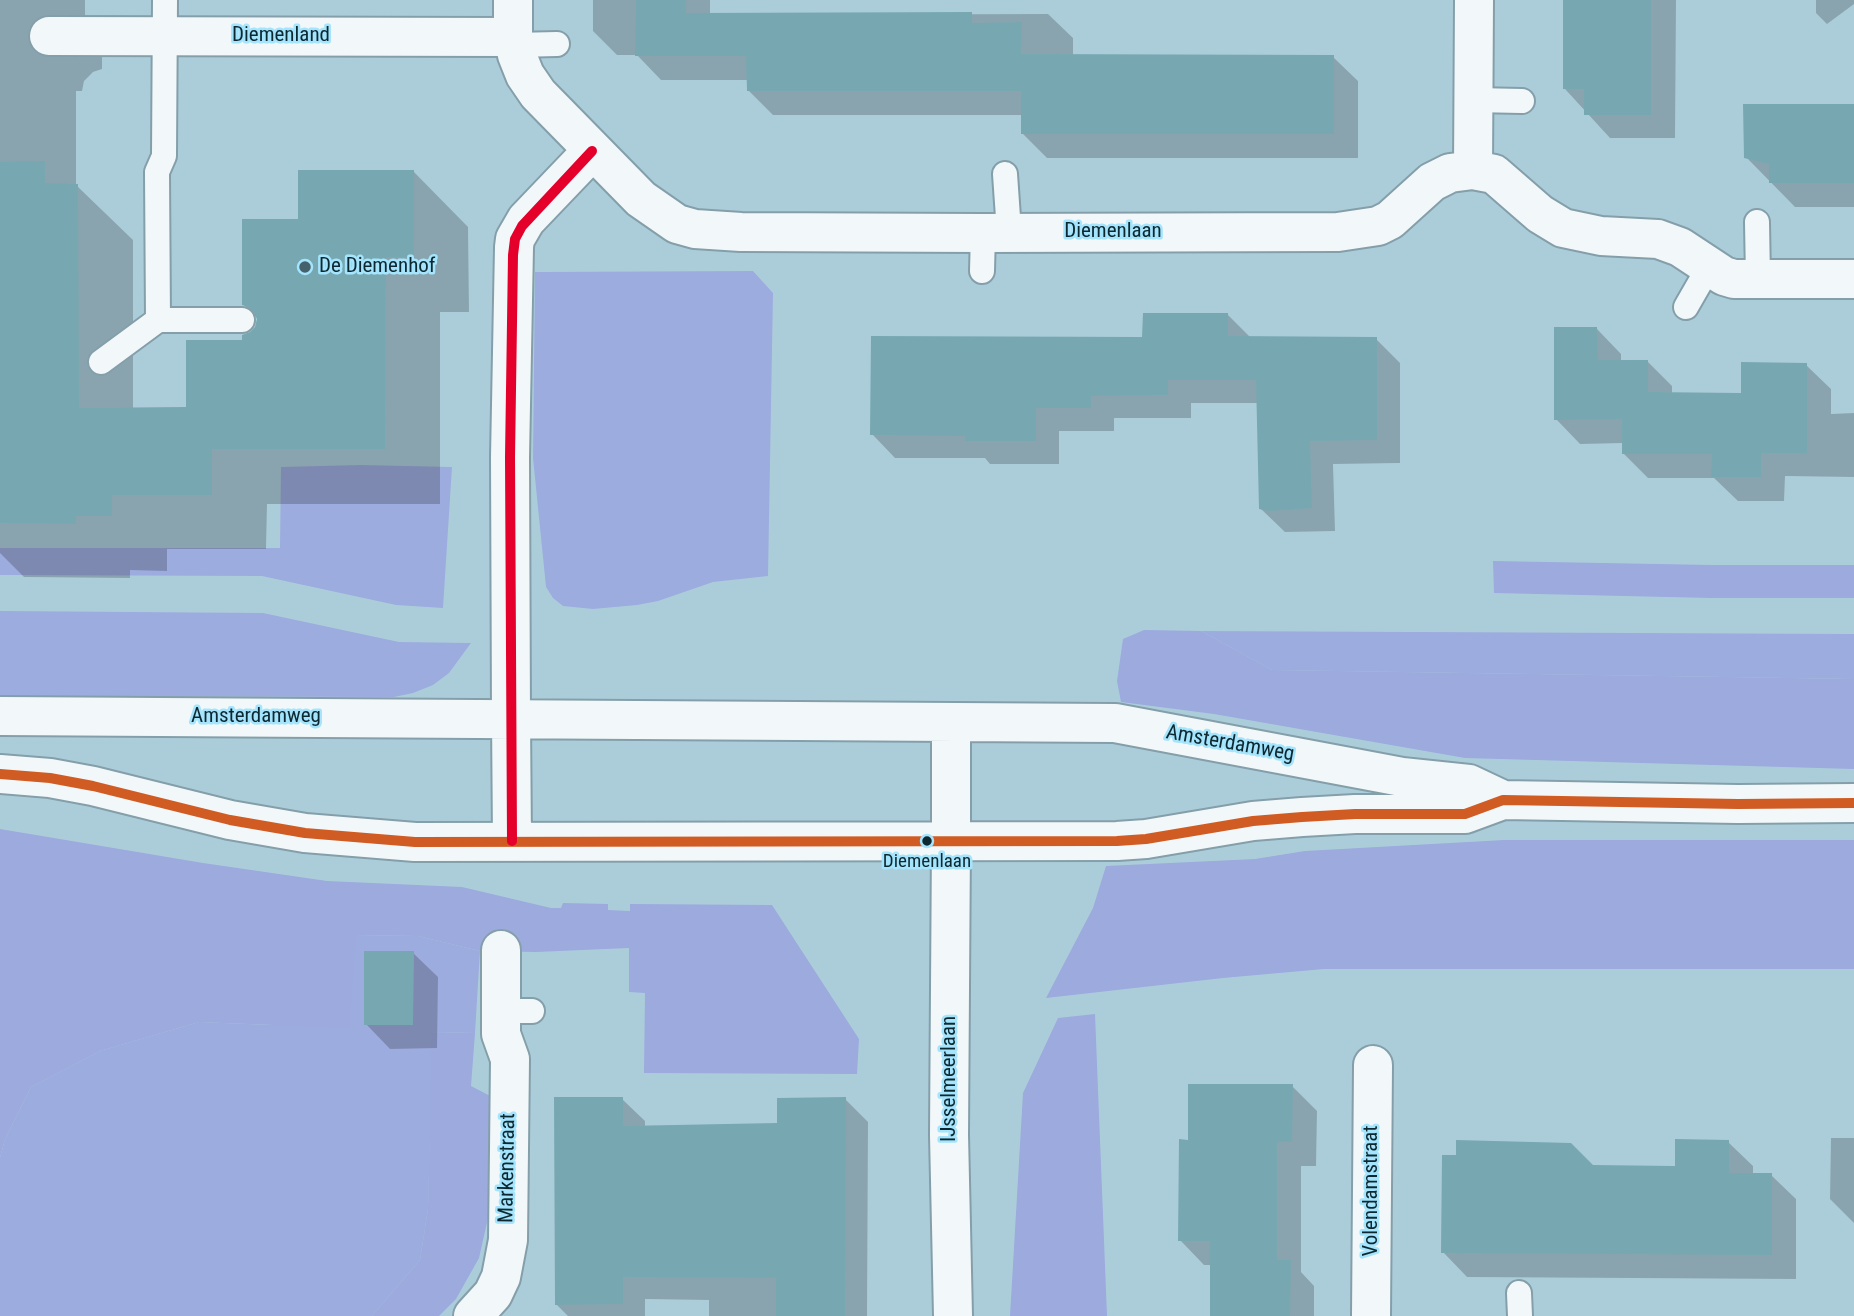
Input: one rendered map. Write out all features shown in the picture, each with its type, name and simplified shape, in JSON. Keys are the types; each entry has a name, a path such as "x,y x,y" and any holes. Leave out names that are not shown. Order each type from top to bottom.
{"street":[{"path":"1474,0 1473,170 1494,174 1540,214 1563,228 1601,236 1658,239 1680,247 1724,276 1734,279 1854,279"},
{"name":"Diemenland","path":"49,36 166,18 514,27"},
{"name":"Diemenlaan","path":"514,27 525,75 538,94 641,199 677,224 695,229 741,232 996,233 1351,231 1378,226 1390,220 1432,182 1450,173 1473,170"},
{"path":"512,841 510,457 514,247 515,239 526,220 592,151"},
{"name":"Amsterdamweg","path":"0,716 1115,723 1402,777 1469,784 1503,800"},
{"path":"951,723 951,841"},
{"name":"Amsterdamweg","path":"0,774 50,778 93,786 230,820 305,833 415,842 1117,841 1254,821 1302,817 1465,814 1503,800 1854,803"},
{"name":"IJsselmeerlaan","path":"951,841 949,1135 953,1316"},
{"name":"Markenstraat","path":"473,1316 493,1294 501,1277 508,1240 510,1059 501,1034 516,1011 501,950"},
{"name":"Volendamstraat","path":"1371,1316 1373,1065"}],"lane":[{"path":"158,320 157,173 164,156 166,18"},
{"path":"514,27 557,44"},
{"path":"1474,100 1522,101"},
{"path":"982,271 996,233 1005,174"},
{"path":"1757,222 1758,279"},
{"path":"1686,307 1709,267"},
{"path":"101,362 158,320 242,320"}],"shaded area":[{"path":"753,271 773,293 768,576 713,582 658,601 637,605 593,609 563,606 553,598 546,587 533,458 535,272"},
{"path":"281,467 452,467 443,608 396,605 262,576 0,575 0,548 280,548"},
{"path":"1493,561 1854,565 1854,598 1494,593"},
{"path":"0,611 263,613 399,642 471,643 449,673 433,685 394,697 0,696"},
{"path":"1144,630 1201,631 1272,670 1854,679 1854,769 1465,758 1214,714 1121,702 1117,681 1123,639"},
{"path":"1201,631 1854,634 1854,679 1272,670"},
{"path":"0,829 327,881 462,887 551,908 561,908 563,903 608,904 608,910 630,911 630,904 772,905 859,1039 857,1074 644,1073 645,993 629,992 629,948 536,952 480,951 418,936 356,935 349,1028 199,1022 100,1051 31,1087 5,1139 0,1158"},
{"path":"1504,840 1854,840 1854,969 1324,969 1046,998 1093,908 1106,866 1255,859 1305,851"},
{"path":"356,935 418,936 480,951 475,1033 433,1032 428,1209 420,1260 372,1316 0,1316 0,1158 5,1139 31,1087 100,1051 199,1022 272,1025"},
{"path":"1095,1014 1107,1316 1010,1316 1023,1093 1058,1018"},
{"path":"432,1032 475,1033 471,1086 494,1098 488,1218 479,1258 456,1299 439,1316 372,1316 420,1260 428,1209"}],"building":[{"path":"636,0 686,0 686,13 972,12 972,23 1022,22 1021,54 1334,55 1334,134 1021,134 1021,91 747,91 746,56 635,56"},
{"path":"1563,0 1651,0 1651,115 1584,115 1584,89 1563,89"},
{"path":"1743,104 1854,104 1854,183 1769,183 1769,164 1744,158"},
{"name":"De Diemenhof","path":"45,161 45,183 78,184 79,408 186,407 186,340 242,340 242,335 255,327 257,319 254,312 242,305 242,219 298,219 298,170 414,170 414,257 386,257 385,449 212,449 212,495 112,495 112,516 76,516 76,524 0,523 0,162"},
{"path":"1143,313 1228,313 1228,336 1377,337 1377,440 1310,441 1312,508 1269,511 1259,509 1256,380 1168,380 1168,395 1091,396 1091,408 1036,408 1036,441 965,441 965,436 870,435 871,336 1142,337"},
{"path":"1554,327 1597,327 1598,360 1648,360 1648,392 1741,393 1741,362 1807,363 1807,453 1761,453 1761,477 1711,477 1712,454 1622,454 1622,419 1554,420"},
{"path":"364,951 414,951 413,1025 364,1025"},
{"path":"1188,1084 1293,1084 1292,1142 1277,1142 1277,1260 1291,1260 1290,1316 1210,1316 1210,1241 1178,1241 1179,1139 1188,1140"},
{"path":"554,1097 623,1097 623,1126 777,1123 777,1098 846,1097 845,1316 776,1316 776,1278 623,1277 623,1304 555,1305"},
{"path":"1675,1139 1729,1140 1729,1173 1772,1173 1772,1255 1441,1253 1442,1155 1456,1155 1456,1140 1571,1143 1593,1165 1675,1166"}],"transit line":[{"path":"512,841 510,457 513,255 515,239 522,226 592,151"},
{"path":"0,774 50,778 93,786 230,820 305,833 415,842 1117,841 1146,839 1253,821 1302,817 1465,814 1503,800 1854,803"}],"place":[{"name":"De Diemenhof","path":"305,267"},
{"name":"Diemenlaan","path":"927,841"}]}
